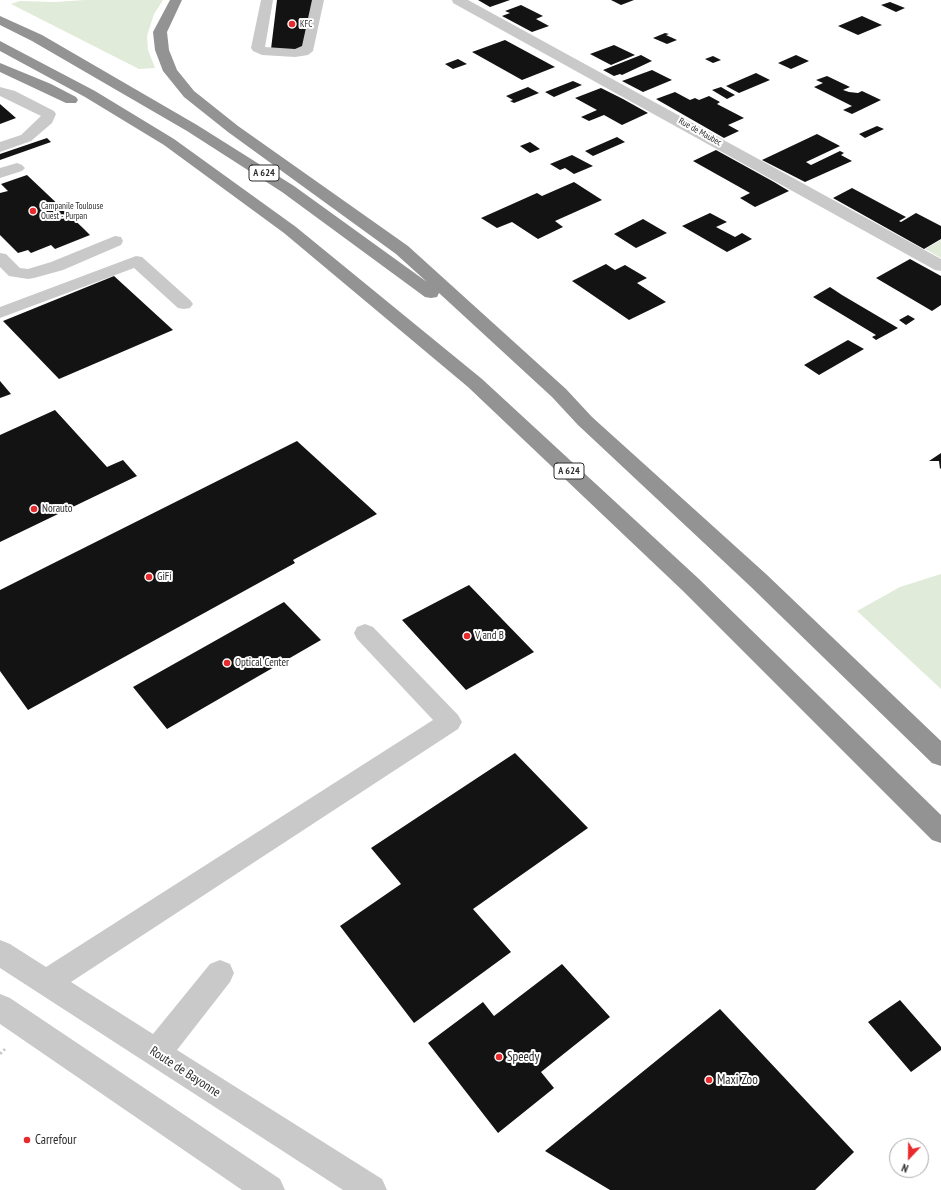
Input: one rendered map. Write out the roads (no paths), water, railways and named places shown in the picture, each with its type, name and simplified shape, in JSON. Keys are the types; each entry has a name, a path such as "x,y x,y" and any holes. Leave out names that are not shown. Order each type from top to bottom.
{"highway":[{"path":"176,0 160,32 162,50 170,71 189,94 233,129 402,250 511,352"},
{"name":"A 624","path":"0,20 37,38 186,124 288,189 511,352 559,394 585,421 758,580 941,756"},
{"name":"A 624","path":"0,45 90,94 169,142 290,230 475,383 691,586 941,832"},
{"path":"0,67 46,86 125,129 169,142"}],"street":[{"path":"267,0 258,48 262,51 269,52 295,53 303,52 308,48 318,0"},
{"name":"Rue de Maubec","path":"458,0 941,266"},
{"path":"0,91 10,94 49,114 47,120 26,138 0,147"},
{"path":"0,173 17,168"},
{"path":"0,258 15,272 28,274 57,266 115,240"},
{"path":"0,312 136,262 184,304"},
{"path":"47,982 450,722 365,633"},
{"name":"Route de Bayonne","path":"0,953 371,1190"},
{"path":"156,1054 220,972"},
{"path":"0,1008 269,1190"}],"place":[{"name":"KFC","path":"292,24"},
{"name":"Campanile Toulouse Ouest - Purpan","path":"33,211"},
{"name":"Norauto","path":"34,509"},
{"name":"GiFi","path":"149,577"},
{"name":"V and B","path":"467,636"},
{"name":"Optical Center","path":"227,663"},
{"name":"Speedy","path":"499,1057"},
{"name":"Maxi Zoo","path":"709,1080"},
{"name":"Carrefour","path":"27,1140"}]}
